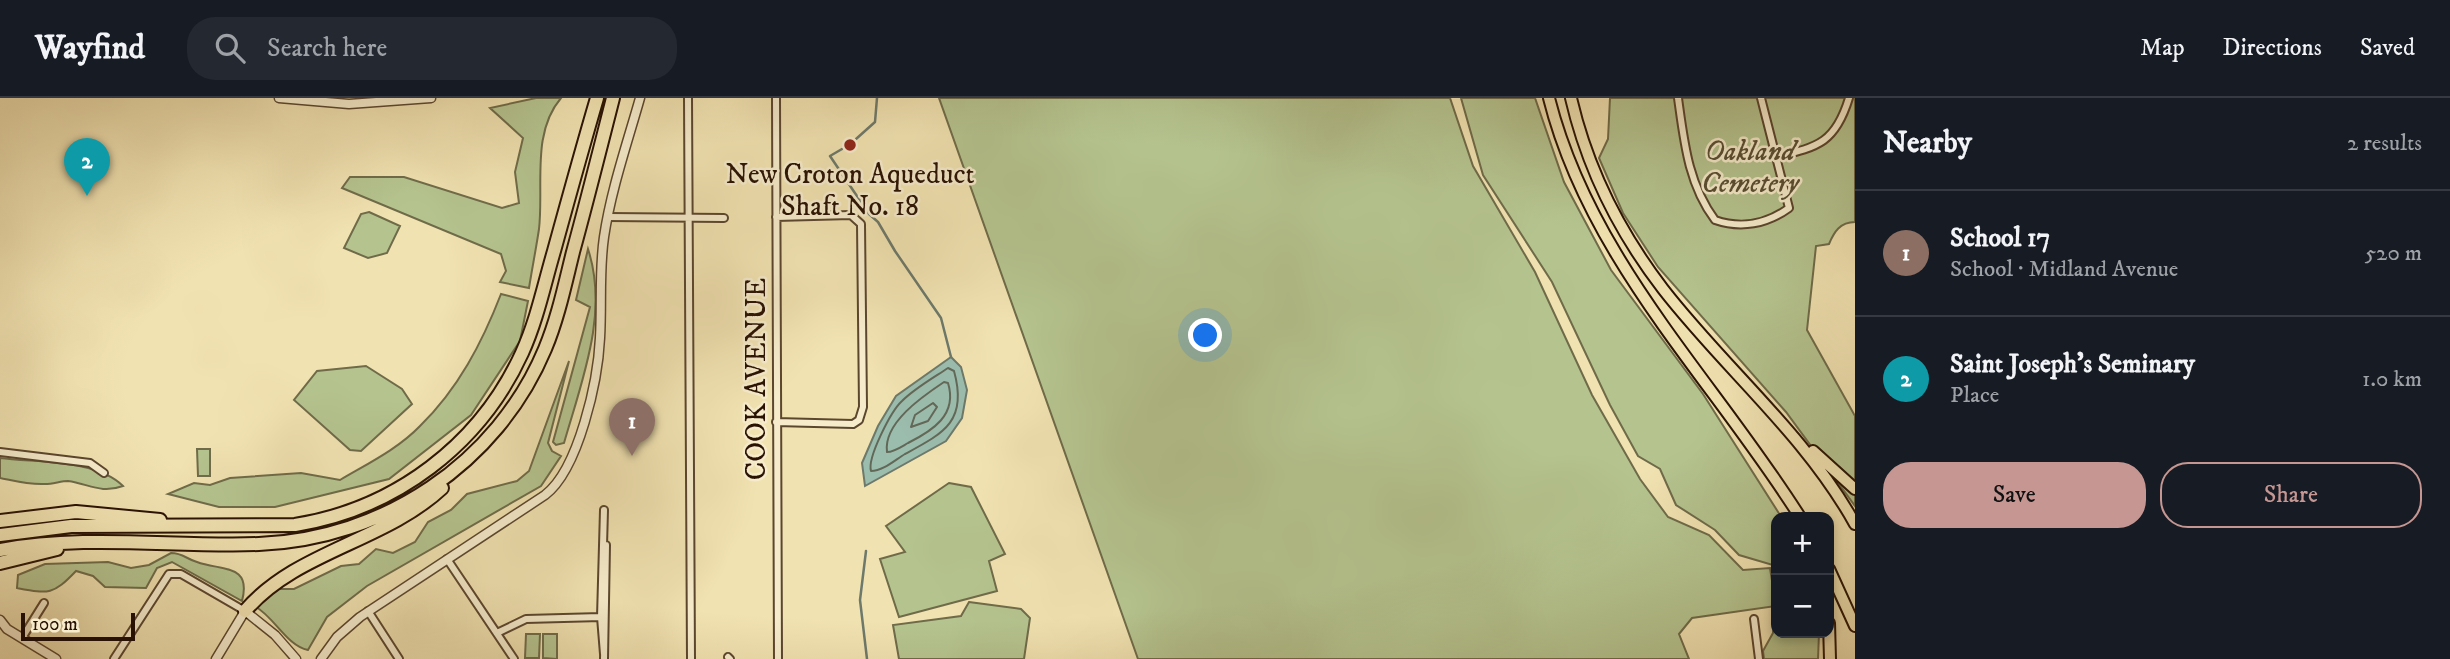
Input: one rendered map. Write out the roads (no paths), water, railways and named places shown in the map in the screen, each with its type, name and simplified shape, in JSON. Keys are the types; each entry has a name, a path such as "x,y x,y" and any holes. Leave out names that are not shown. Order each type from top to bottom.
{"highway":[{"path":"0,535 71,526 295,525 356,510 416,480 469,432 502,389 527,341 597,98"},
{"path":"245,611 263,591 285,576 420,506 449,482 513,407 545,349 615,98"},
{"path":"1549,98 1577,181 1614,253 1786,496 1794,512"},
{"path":"1571,98 1586,147 1606,196 1647,267 1680,310 1778,418 1822,472 1855,524"},
{"path":"1778,418 1855,489"},
{"path":"0,550 58,542 261,544 334,533 399,508 466,461"},
{"path":"0,521 48,513 90,512 209,527"},
{"path":"0,563 53,550 121,542"},
{"path":"1832,575 1855,626"},
{"path":"1829,638 1830,659"}],"street":[{"path":"279,98 349,104 430,98"},
{"path":"321,659 344,630 368,611 545,495 566,470 581,425 597,360 602,256 608,217 640,98"},
{"path":"688,98 691,659"},
{"name":"COOK AVENUE","path":"776,98 775,422 778,659"},
{"path":"1678,98 1693,179 1703,205 1714,220 1744,225 1763,222 1789,208 1761,98"},
{"path":"1775,157 1805,152 1824,141 1842,119 1849,98"},
{"path":"775,422 840,426 853,424 863,414 861,224 854,215 776,217"},
{"path":"608,217 724,218"},
{"path":"0,452 90,463 104,473"},
{"path":"604,510 604,656"},
{"path":"604,526 601,617 604,656"},
{"path":"447,559 514,659"},
{"path":"114,659 162,580 177,572 245,611 275,635 296,659"},
{"path":"22,638 44,603"},
{"path":"216,659 245,611"},
{"path":"368,611 400,659"},
{"path":"497,633 526,619 601,617"},
{"path":"1754,619 1759,659"},
{"path":"0,620 22,638 56,659"}],"water":[{"path":"951,357 961,367 967,390 962,418 946,441 865,486 862,463 878,426 896,396"}],"waterway":[{"path":"856,139 875,122 877,98"},
{"path":"842,149 830,156 869,214 878,222 941,318 951,357"},
{"path":"866,551 860,600 867,659"}],"place":[{"name":"New Croton Aqueduct Shaft No. 18","path":"850,145"},
{"name":"Saint Joseph's Seminary","path":"87,196"},
{"name":"School 17","path":"632,456"}],"park label":[{"name":"Oakland Cemetery","path":"1750,166"}]}
